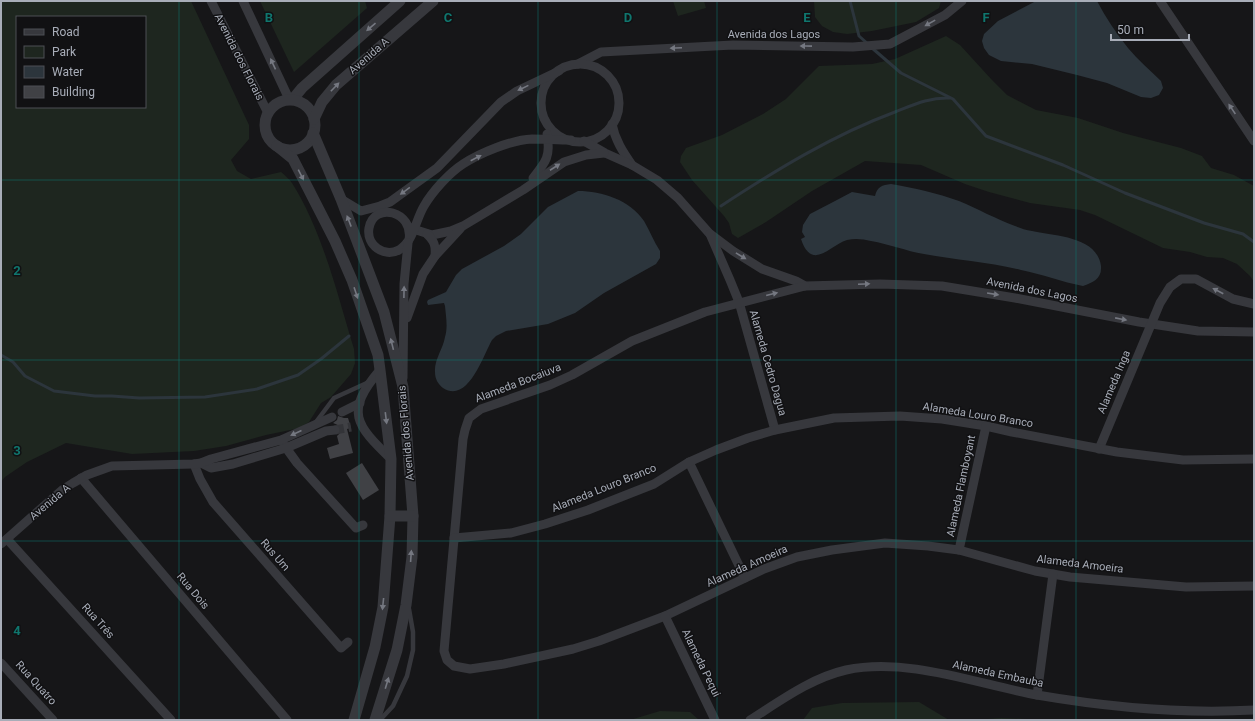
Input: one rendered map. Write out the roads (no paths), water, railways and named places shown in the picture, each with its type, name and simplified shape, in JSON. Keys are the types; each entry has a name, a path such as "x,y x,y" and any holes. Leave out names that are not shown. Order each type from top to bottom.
{"street":[{"name":"Avenida dos Florais","path":"211,1 268,113"},
{"path":"243,1 291,99 306,106 314,119"},
{"name":"Avenida A","path":"291,99 400,1"},
{"name":"Avenida A","path":"314,119 322,102 336,85 433,1"},
{"name":"Avenida dos Lagos","path":"361,211 390,202 437,168 501,102 517,91 601,52 732,46 853,47 890,44 945,15 962,1"},
{"path":"1160,1 1254,141"},
{"path":"578,64 584,64 597,68 612,81 617,92 618,106 612,124"},
{"name":"Avenida dos Lagos","path":"559,71 549,80 543,93 541,106 548,126 558,135 571,140 584,141 597,137 608,130 612,124"},
{"name":"Avenida dos Florais","path":"291,99 278,103 272,107 265,120 265,128 271,141 293,158 335,241 352,280 378,355 391,459 390,516 383,607 375,647 354,720"},
{"name":"Avenida dos Florais","path":"314,119 315,126 313,134 341,199 384,312 403,387 413,516 412,557 407,598 397,650 375,720"},
{"path":"523,190 545,164 548,153 548,140 545,120"},
{"name":"Avenida dos Lagos","path":"612,124 614,133 621,148 632,165"},
{"path":"276,146 290,150 298,148 304,145 313,134"},
{"path":"403,387 404,284 409,241 411,228 430,196 463,164 501,146 532,139 571,140"},
{"name":"Avenida dos Lagos","path":"584,141 605,153 632,165 657,180 678,198 709,233 733,251 762,269 796,281 805,286"},
{"path":"341,199 361,211 380,214 395,213 404,218 411,228 426,234 432,235 446,233 462,226 523,190 564,162 586,155 605,153"},
{"path":"437,168 445,181"},
{"path":"390,202 372,221 369,230 370,240 376,248 385,252 400,249 409,241"},
{"path":"404,351 408,312 423,274 435,256 462,226"},
{"name":"Alameda Cedro Dagua","path":"709,233 739,302 775,430"},
{"path":"426,234 434,242 436,247 435,256"},
{"name":"Alameda Inga","path":"1099,449 1160,303 1170,287 1181,279 1196,279 1233,299 1254,304"},
{"name":"Avenida dos Lagos","path":"739,302 805,286 880,284 942,286 1198,331 1254,332"},
{"name":"Alameda Bocaiuva","path":"449,663 445,658 444,651 463,439 467,421 473,414 488,406 550,385 632,341 705,312 739,302"},
{"path":"380,370 370,382 360,403 358,414 361,425 369,437 391,459"},
{"path":"342,412 360,403"},
{"name":"Alameda Louro Branco","path":"454,538 511,533 552,522 588,510 654,484 689,462 722,448 775,430 834,418 900,416 942,419 986,426 1099,449 1183,460 1254,459"},
{"path":"328,419 331,430 283,444 314,425 328,419"},
{"path":"351,427 361,425"},
{"name":"Alameda Flamboyant","path":"959,550 986,426"},
{"path":"283,444 297,463 356,528 363,525"},
{"name":"Avenida A","path":"198,464 211,459 283,444"},
{"name":"Avenida A","path":"4,541 52,498 81,478 97,471 112,466 198,464 211,468 224,466 283,444"},
{"path":"689,462 745,578"},
{"name":"Rus Um","path":"198,464 200,479 213,502 341,648 348,642"},
{"name":"Rua Dois","path":"81,478 287,720"},
{"path":"390,516 413,516"},
{"name":"Rua Três","path":"4,541 171,720"},
{"name":"Alameda Amoeira","path":"449,663 454,666 470,669 504,664 573,649 665,616 764,569 797,557 832,550 885,543 959,550 1034,571 1053,574 1186,587 1254,586"},
{"path":"1037,695 1053,574"},
{"name":"Alameda Pequi","path":"665,616 715,720"},
{"name":"Rua Quatro","path":"1,662 53,720"},
{"name":"Alameda Embauba","path":"750,720 783,698 818,680 846,670 868,667 895,667 928,671 1037,695 1111,706 1218,712 1254,710"}],"lane":[{"path":"314,425 334,398 370,382"},
{"path":"380,720 393,706 407,676 413,650 413,632 407,598"}],"water":[{"path":"1036,1 1097,1 1119,37 1140,61 1161,81 1163,88 1159,95 1151,98 1141,97 1107,83 1032,64 1001,61 989,55 984,48 982,41 984,34 998,21"},
{"path":"891,184 951,198 1023,229 1062,236 1083,243 1092,249 1098,256 1101,266 1100,274 1096,279 1083,286 1009,267 924,254 878,242 859,239 847,240 822,254 810,254 805,249 801,239 805,237 802,232 803,225 810,214 852,192 875,196 880,187"},
{"path":"578,191 587,191 606,195 631,207 644,221 660,251 660,258 656,264 604,293 575,313 548,324 506,331 496,336 492,340 474,376 467,384 460,390 452,391 443,388 436,379 435,368 446,333 445,306 444,303 428,305 428,300 446,292 456,275 462,269 504,246 521,234 548,207"}],"waterway":[{"path":"850,1 859,36 868,44"},
{"path":"872,48 901,73 953,99 986,136 1063,165 1125,193 1204,223 1243,234 1254,242"},
{"path":"721,206 805,154 849,131 922,102 950,98"},
{"path":"1,355 13,362 25,376 54,391 95,396 139,398 205,397 257,389 298,375 321,359 349,336"}],"tunnel":[{"path":"335,430 351,427"}]}
